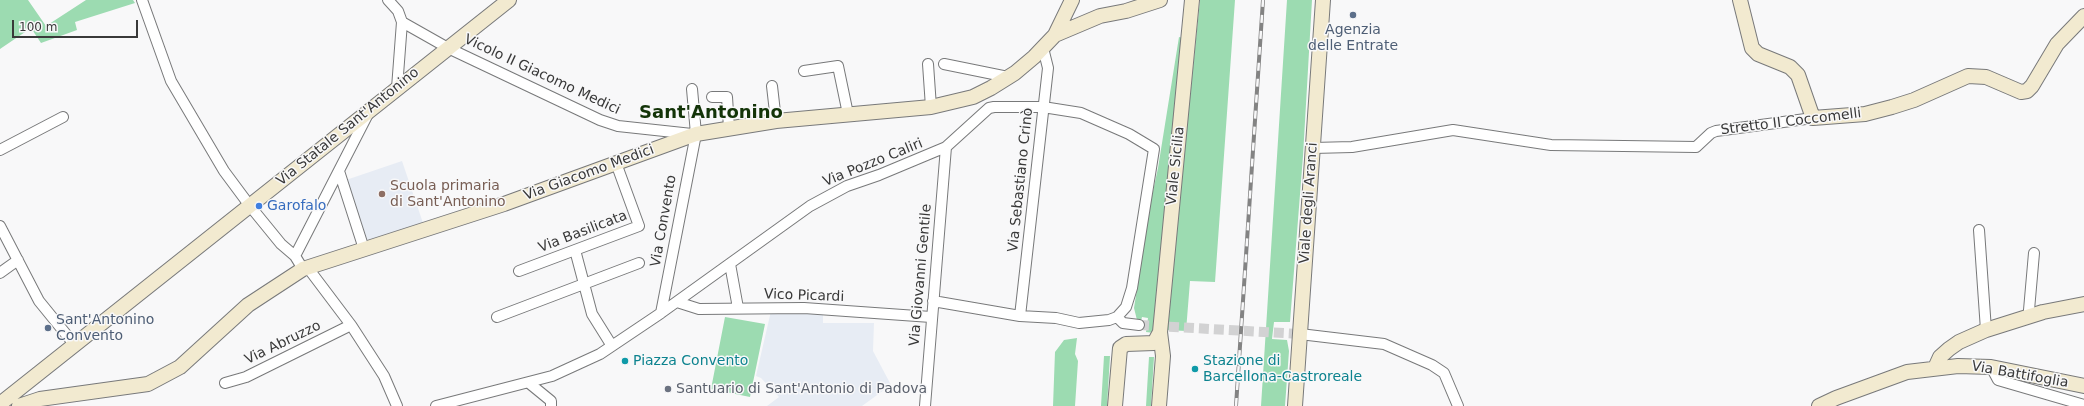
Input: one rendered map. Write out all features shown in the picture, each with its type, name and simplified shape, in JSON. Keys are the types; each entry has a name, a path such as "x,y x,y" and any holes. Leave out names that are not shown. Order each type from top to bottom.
{"street":[{"path":"142,0 171,82 224,171 284,248 295,256 351,325 384,376 397,406"},
{"path":"388,0 398,11 402,22 396,88"},
{"name":"Via Statale Sant'Antonino","path":"0,404 396,88 509,0"},
{"name":"Via Giacomo Medici","path":"19,406 40,399 135,387 152,382 188,361 248,304 305,268 504,204 696,134 776,121 931,108 961,101 988,90 1025,66 1056,34 1072,0"},
{"path":"1056,34 1100,16 1126,11 1160,0"},
{"name":"Viale Sicilia","path":"1152,344 1158,339 1160,332 1192,0"},
{"name":"Viale degli Aranci","path":"1295,406 1323,0"},
{"path":"1740,0 1752,48 1764,57 1790,67 1798,75 1812,118"},
{"name":"Stretto II Coccomelli","path":"1313,148 1352,147 1453,130 1551,145 1696,146 1711,133 1716,131 1812,118 1865,114 1892,107 1920,97 1968,76 1986,77 2021,92 2027,91 2032,86 2049,55 2057,44 2084,16"},
{"name":"Vicolo II Giacomo Medici","path":"402,22 448,48 600,120 618,126 696,134"},
{"name":"Via Sebastiano Crinò","path":"1020,316 1048,68 1043,48"},
{"path":"928,64 931,108"},
{"path":"944,64 1008,77"},
{"path":"804,71 838,66 848,114"},
{"path":"772,86 776,121"},
{"name":"Via Convento","path":"661,313 696,134 692,89"},
{"path":"934,301 1020,316 1056,318 1079,323 1109,320 1117,317 1126,307 1132,288 1154,149 1129,134 1090,117 1043,107 994,107 988,90"},
{"path":"712,97 727,97 729,128"},
{"name":"Via Pozzo Caliri","path":"661,313 820,200 847,186 879,175 946,147 989,108 994,107"},
{"path":"295,256 372,108"},
{"path":"0,150 63,117"},
{"name":"Via Giovanni Gentile","path":"925,406 946,147"},
{"name":"Via Basilicata","path":"519,271 639,226 616,163"},
{"path":"339,171 364,249"},
{"path":"0,226 39,301 74,344"},
{"path":"1979,230 1986,330"},
{"path":"574,250 592,314 612,346"},
{"path":"2030,316 2029,310 2034,253"},
{"path":"0,273 18,260"},
{"path":"497,317 639,263"},
{"path":"730,264 738,308"},
{"name":"Vico Picardi","path":"677,302 699,309 804,308 932,317"},
{"path":"1935,368 1940,357 1949,349 1959,342 1986,330 2030,316 2084,304"},
{"path":"436,406 529,384 565,371 612,346 661,313"},
{"path":"1117,317 1123,323 1139,325"},
{"name":"Via Abruzzo","path":"225,383 246,377 351,325"},
{"name":"Viale Sicilia","path":"1159,406 1163,353 1160,332"},
{"path":"1300,334 1384,344 1432,365 1444,373 1458,406"},
{"path":"1114,406 1120,348 1126,344 1152,344 1158,346 1163,353"},
{"name":"Via Battifoglia","path":"1819,406 1836,398 1907,372 1958,366 1991,367 2084,386"},
{"path":"1991,367 1998,380 2051,395 2073,404 2084,405"},
{"path":"529,384 551,401 551,406"},
{"path":"543,394 543,406"}],"shaded area":[{"name":"Scuola primaria di Sant'Antonino","path":"402,161 423,223 367,240 346,180"},
{"path":"771,311 823,314 823,323 874,323 873,351 891,385 862,406 767,406 779,397 761,378 756,376"}],"green space":[{"path":"0,0 28,0 46,26 86,0 133,0 135,3 75,22 77,30 41,43 31,28 0,49"},
{"path":"1200,0 1235,0 1215,282 1190,281 1186,331 1166,330"},
{"path":"1287,0 1312,0 1303,156 1290,322 1274,322 1272,339 1287,340 1289,351 1285,406 1261,406"},
{"path":"1179,37 1183,38 1154,333 1146,332 1148,318 1142,317 1141,321 1137,320 1134,308"},
{"path":"725,317 765,324 750,397 711,389"},
{"path":"1077,338 1075,354 1078,361 1075,406 1053,406 1055,352 1064,340"},
{"path":"1104,356 1110,356 1107,406 1101,406"},
{"path":"1149,357 1154,357 1151,406 1146,406"}],"tunnel":[{"path":"1139,325 1300,334"}],"railway":[{"path":"1236,406 1263,0"}],"place":[{"name":"Agenzia delle Entrate","path":"1353,15"},
{"name":"Scuola primaria di Sant'Antonino","path":"382,194"},
{"name":"Garofalo","path":"259,206"},
{"name":"Sant'Antonino Convento","path":"48,328"},
{"name":"Piazza Convento","path":"625,361"},
{"name":"Stazione di Barcellona-Castroreale","path":"1195,369"},
{"name":"Santuario di Sant'Antonio di Padova","path":"668,389"}],"district":[{"name":"Sant'Antonino","path":"711,113"}]}
